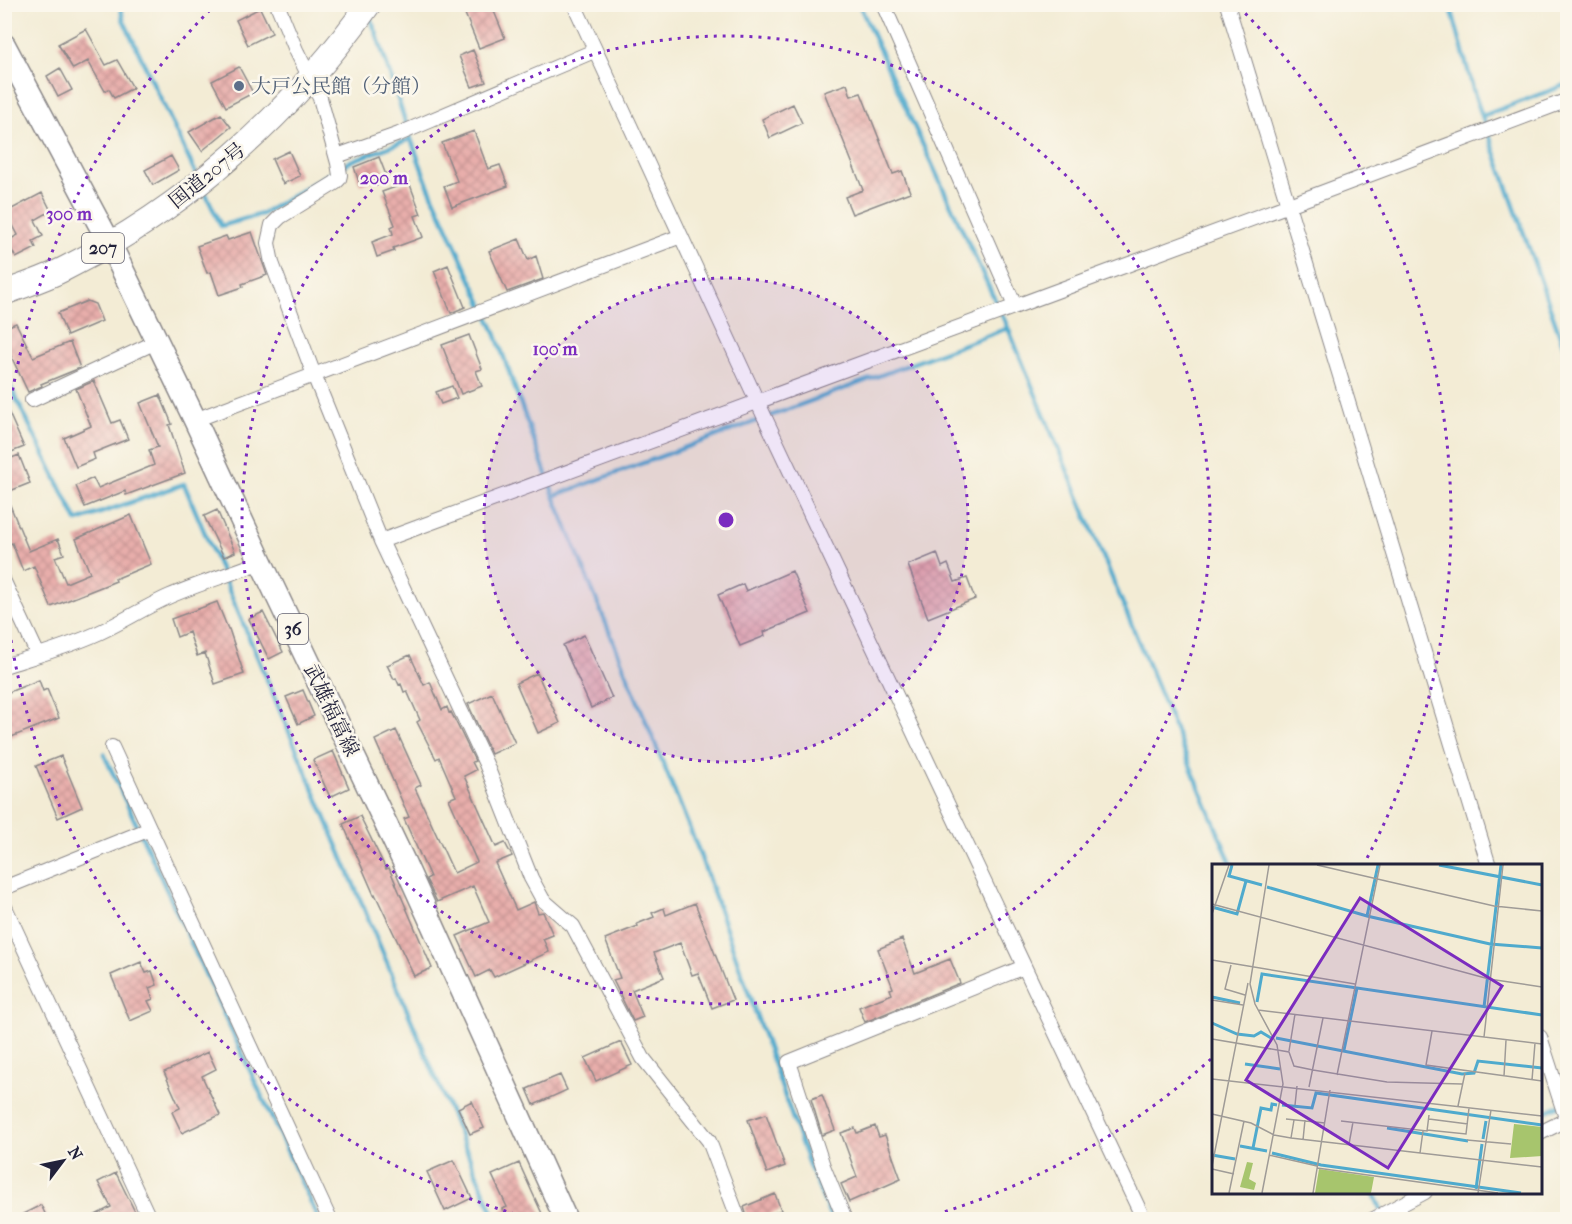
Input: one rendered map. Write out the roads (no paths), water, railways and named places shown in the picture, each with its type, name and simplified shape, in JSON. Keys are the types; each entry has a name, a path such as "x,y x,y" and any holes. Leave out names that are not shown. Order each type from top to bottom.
{"highway":[{"name":"国道207号","path":"4,293 62,270 110,244 163,210 200,182 256,134 311,78 362,14"}],"main road":[{"name":"武雄福富線","path":"4,45 110,244 195,420 404,862 566,1220"}],"street":[{"path":"277,4 296,50 320,98 338,165 339,179 280,216 272,225 268,243 272,263 314,375 381,541 486,764 531,878 543,900 573,926 644,1058 709,1141 739,1220"},
{"path":"574,4 762,413 1144,1220"},
{"path":"883,4 1004,310"},
{"path":"1227,4 1488,864"},
{"path":"338,165 399,134 594,51"},
{"path":"381,541 560,474 762,413 1004,310 1568,100"},
{"path":"195,420 681,236"},
{"path":"32,400 156,342"},
{"path":"4,666 69,645 197,584 223,577 261,562"},
{"path":"4,582 38,655"},
{"path":"112,747 330,1220"},
{"path":"4,888 150,828"},
{"path":"4,905 150,1220"},
{"path":"845,1220 823,1166 789,1062 1024,967"},
{"path":"1542,1043 1564,1114 1542,1131"},
{"path":"1377,1217 1421,1194"}],"waterway":[{"path":"120,4 123,19 196,174"},
{"path":"859,4 1008,328 1231,864"},
{"path":"1450,4 1475,96 1568,358"},
{"path":"370,18 427,183 494,330 554,496 698,849 808,1162 832,1220"},
{"path":"1482,116 1568,84"},
{"path":"204,190 221,226 262,214 351,161 411,139"},
{"path":"554,496 1008,328"},
{"path":"4,374 77,521 184,484 496,1220"},
{"path":"104,754 319,1220"},
{"path":"1542,1113 1560,1105"},
{"path":"1374,1194 1382,1212"}],"place":[{"name":"大戸公民館（分館）","path":"239,86"}]}
